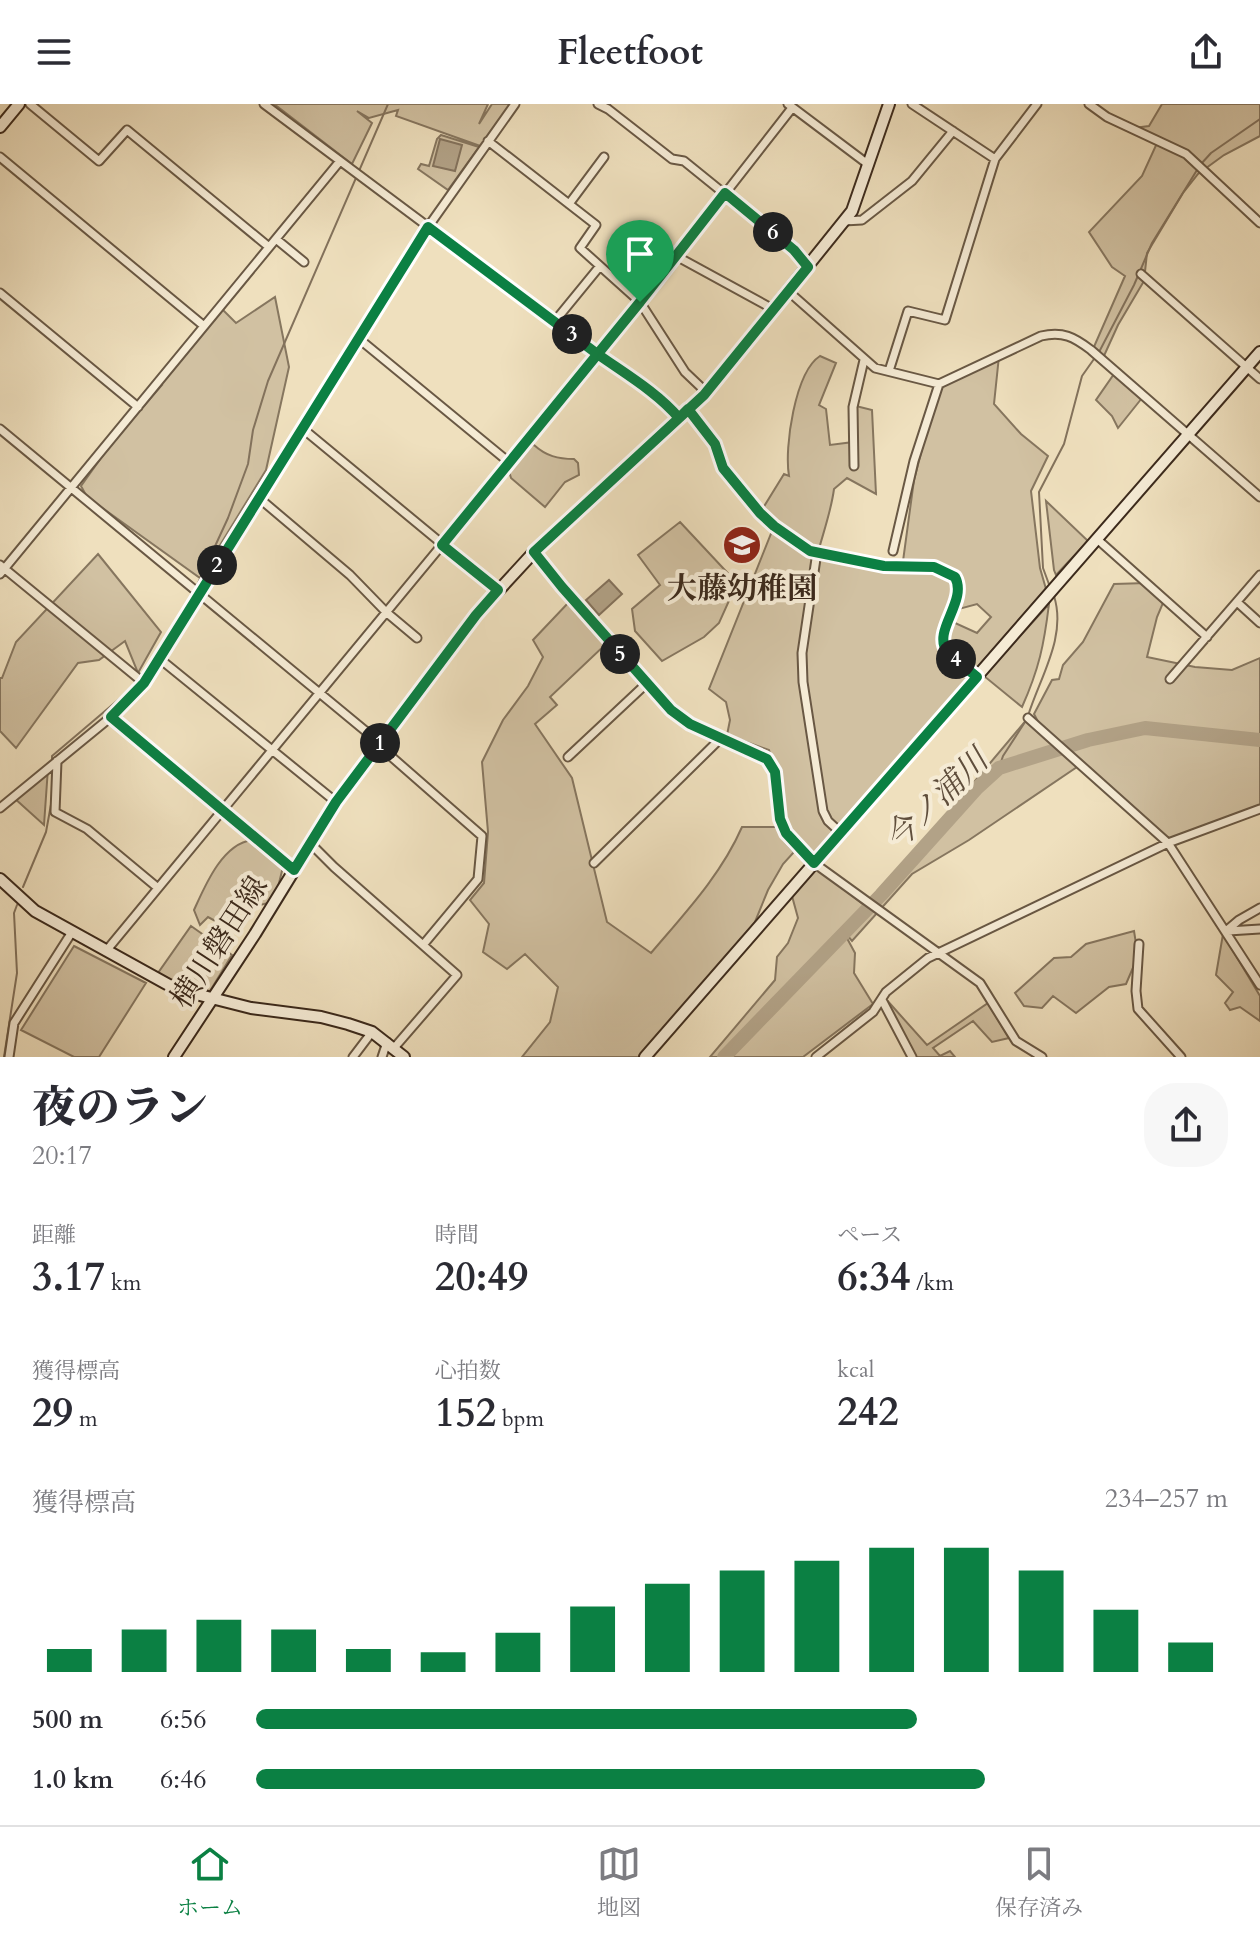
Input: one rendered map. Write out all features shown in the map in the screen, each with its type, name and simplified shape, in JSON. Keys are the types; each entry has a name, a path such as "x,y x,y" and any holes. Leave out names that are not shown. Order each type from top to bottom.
{"main road":[{"path":"0,127 19,104"},
{"name":"横川磐田線","path":"174,1057 336,802 498,590 534,552 706,392 844,221 858,198 889,104"},
{"path":"645,1057 1260,352"},
{"path":"0,879 35,911 176,989 251,1008 321,1017 372,1032 404,1057"}],"street":[{"path":"30,104 99,161 127,130 269,247"},
{"path":"264,104 668,406 679,418"},
{"path":"0,808 111,717 144,683 428,227 515,104"},
{"path":"598,104 672,159 682,160 725,193 794,250 808,267"},
{"path":"912,104 995,159"},
{"path":"889,371 908,311 945,320 995,159 1037,104"},
{"path":"1089,104 1107,117 1186,154 1260,223"},
{"path":"106,951 599,355 790,106 869,165"},
{"path":"844,221 862,220 912,181 953,131"},
{"path":"488,141 596,225 580,248 640,302 685,372 706,392"},
{"path":"0,157 204,326"},
{"path":"569,204 604,157"},
{"path":"144,683 1,569 340,161"},
{"path":"276,239 304,262"},
{"path":"676,256 773,309"},
{"path":"555,321 600,266"},
{"path":"1141,274 1260,379"},
{"path":"788,291 875,368 939,384 1041,336 1067,334 1091,350 1260,497"},
{"path":"0,293 138,407"},
{"path":"358,338 510,463"},
{"path":"854,466 853,407 864,360"},
{"path":"893,551 914,461 939,384"},
{"path":"688,409 715,444 723,468 760,513 810,551 884,566 934,567 955,577 959,591 944,633 944,642 946,650 977,677"},
{"path":"302,428 498,590"},
{"path":"0,429 320,693 482,836 478,879 423,945"},
{"path":"259,498 350,575 417,638"},
{"path":"1097,539 1207,637"},
{"path":"534,552 671,710 687,722 767,759 775,772 780,819 786,833 814,863 980,983 1016,1041 1042,1057"},
{"path":"817,552 802,653 803,682 823,811 828,821 840,832"},
{"path":"1170,679 1260,575"},
{"path":"1237,602 1260,623"},
{"path":"160,659 336,802"},
{"path":"568,757 646,684"},
{"path":"111,717 294,870"},
{"path":"1028,718 1168,843 1260,985"},
{"path":"594,863 721,738"},
{"path":"57,761 55,812 87,829 158,888"},
{"path":"816,1057 873,1012 886,992 928,958 1168,843 1260,809"},
{"path":"310,843 457,975 382,1057"},
{"path":"1226,931 1260,908"},
{"path":"1226,931 1260,929"},
{"path":"9,1057 14,1023 72,932"},
{"path":"1139,944 1138,1009 1181,1057"},
{"path":"882,1000 912,1057"},
{"path":"353,1057 372,1032"}],"shaded area":[{"path":"274,104 488,104 479,124 492,104 515,104 483,147 396,116 398,110 369,118 357,111 372,123 352,164"},
{"path":"1162,104 1260,104 1260,136 1224,155 1198,174 1183,193 1147,253 1144,281 1103,358 1093,349 1125,276 1112,267 1089,232 1142,176 1158,141 1133,128 1149,126"},
{"path":"441,135 479,147 448,190 418,169 421,164 429,166"},
{"path":"440,139 462,145 455,171 433,166"},
{"path":"275,297 289,367 266,470 200,578 87,497 81,486 111,444 162,385 158,382 220,307 236,323"},
{"path":"820,356 836,363 819,405 826,409 830,445 853,442 856,406 872,410 876,494 847,478 834,489 817,556 871,569 934,570 948,577 956,587 944,618 977,633 991,617 977,604 959,609 963,581 939,564 903,561 914,480 939,384 999,356 994,404 1021,434 1048,456 1031,491 1040,568 1046,589 812,856 783,825 782,790 769,750 727,735 730,720 726,702 709,689 774,526 760,513 784,474 789,476 788,448 793,412 804,378"},
{"path":"1114,374 1142,398 1118,428 1112,416 1096,400"},
{"path":"534,445 548,454 574,459 578,463 579,475 565,482 545,507 511,478 509,471 528,446"},
{"path":"1046,501 1088,541 1056,575 1054,570"},
{"path":"680,522 737,583 719,623 704,637 662,661 635,631 632,609 660,585 638,555"},
{"path":"98,554 161,632 138,673 125,641 99,660 78,663 16,748 0,731 0,678 16,642"},
{"path":"609,580 622,594 599,615 586,600"},
{"path":"1147,583 1163,603 1147,657 1195,667 1232,670 1260,658 1260,809 1168,843 1080,765 969,840 912,874 852,941 842,929 855,953 854,973 873,1004 803,1057 710,1057 775,980 777,957 788,943 798,918 792,896 802,877 806,881 817,868 868,908 1028,718 1043,731 1034,714 1052,680 1059,679 1063,665 1083,642 1114,584"},
{"path":"569,602 607,643 550,697 557,705 535,724 572,778 607,922 651,953 713,877 742,827 777,827 794,852 768,890 748,939 651,1057 522,1057 550,1022 558,987 525,954 507,969 483,952 489,924 470,900 484,883 488,832 482,762 503,720 528,686 543,657 533,640"},
{"path":"1049,604 1040,657 1022,707 984,676"},
{"path":"48,768 44,825 13,797"},
{"path":"252,840 265,846 283,867 278,887 268,903 234,912 219,923 208,917 200,925 194,910 216,868 232,849"},
{"path":"191,926 232,955 210,991 184,987 158,973"},
{"path":"1134,931 1138,956 1126,984 1109,987 1076,1013 1053,996 1042,1008 1024,1006 1015,993 1054,958 1071,957 1086,944"},
{"path":"1223,934 1260,996 1260,1021 1240,1007 1230,1010 1225,1003 1233,992 1216,975"},
{"path":"74,946 146,983 99,1057 74,1057 21,1030"},
{"path":"885,998 927,1045 988,1003 1009,1038 992,1042 973,1021 933,1048 940,1056 950,1051 955,1057 913,1057"}],"waterway":[{"path":"141,677 193,594 228,518 248,464 253,430 268,381 388,104"},
{"path":"1201,164 1211,153 1260,119"},
{"path":"1098,354 1152,243 1197,170"},
{"path":"1050,587 1043,568 1039,492 1064,444 1082,376 1094,359"},
{"path":"1028,716 1055,642 1057,611 1054,596"},
{"path":"52,760 52,756 138,683"},
{"path":"999,768 1003,756 1025,722"},
{"name":"今ノ浦川","path":"724,1057 999,768 1088,740 1145,728 1260,740"},
{"path":"23,887 46,832 52,799"},
{"path":"4,1057 17,973 14,913 17,905"}],"place":[{"name":"大藤幼稚園","path":"742,545"}],"route":[{"path":"640,302 599,355 442,545 498,590 336,802 294,870 111,717 144,683 428,227 599,355 668,406 679,418 688,409 715,444 723,468 760,513 810,551 884,566 930,566 943,569 955,577 959,591 944,633 944,642 946,650 977,677 814,863 786,833 780,819 775,772 767,759 690,724 671,710 534,552 584,505 679,418 704,395 808,267 794,250 725,193 640,302"}]}
